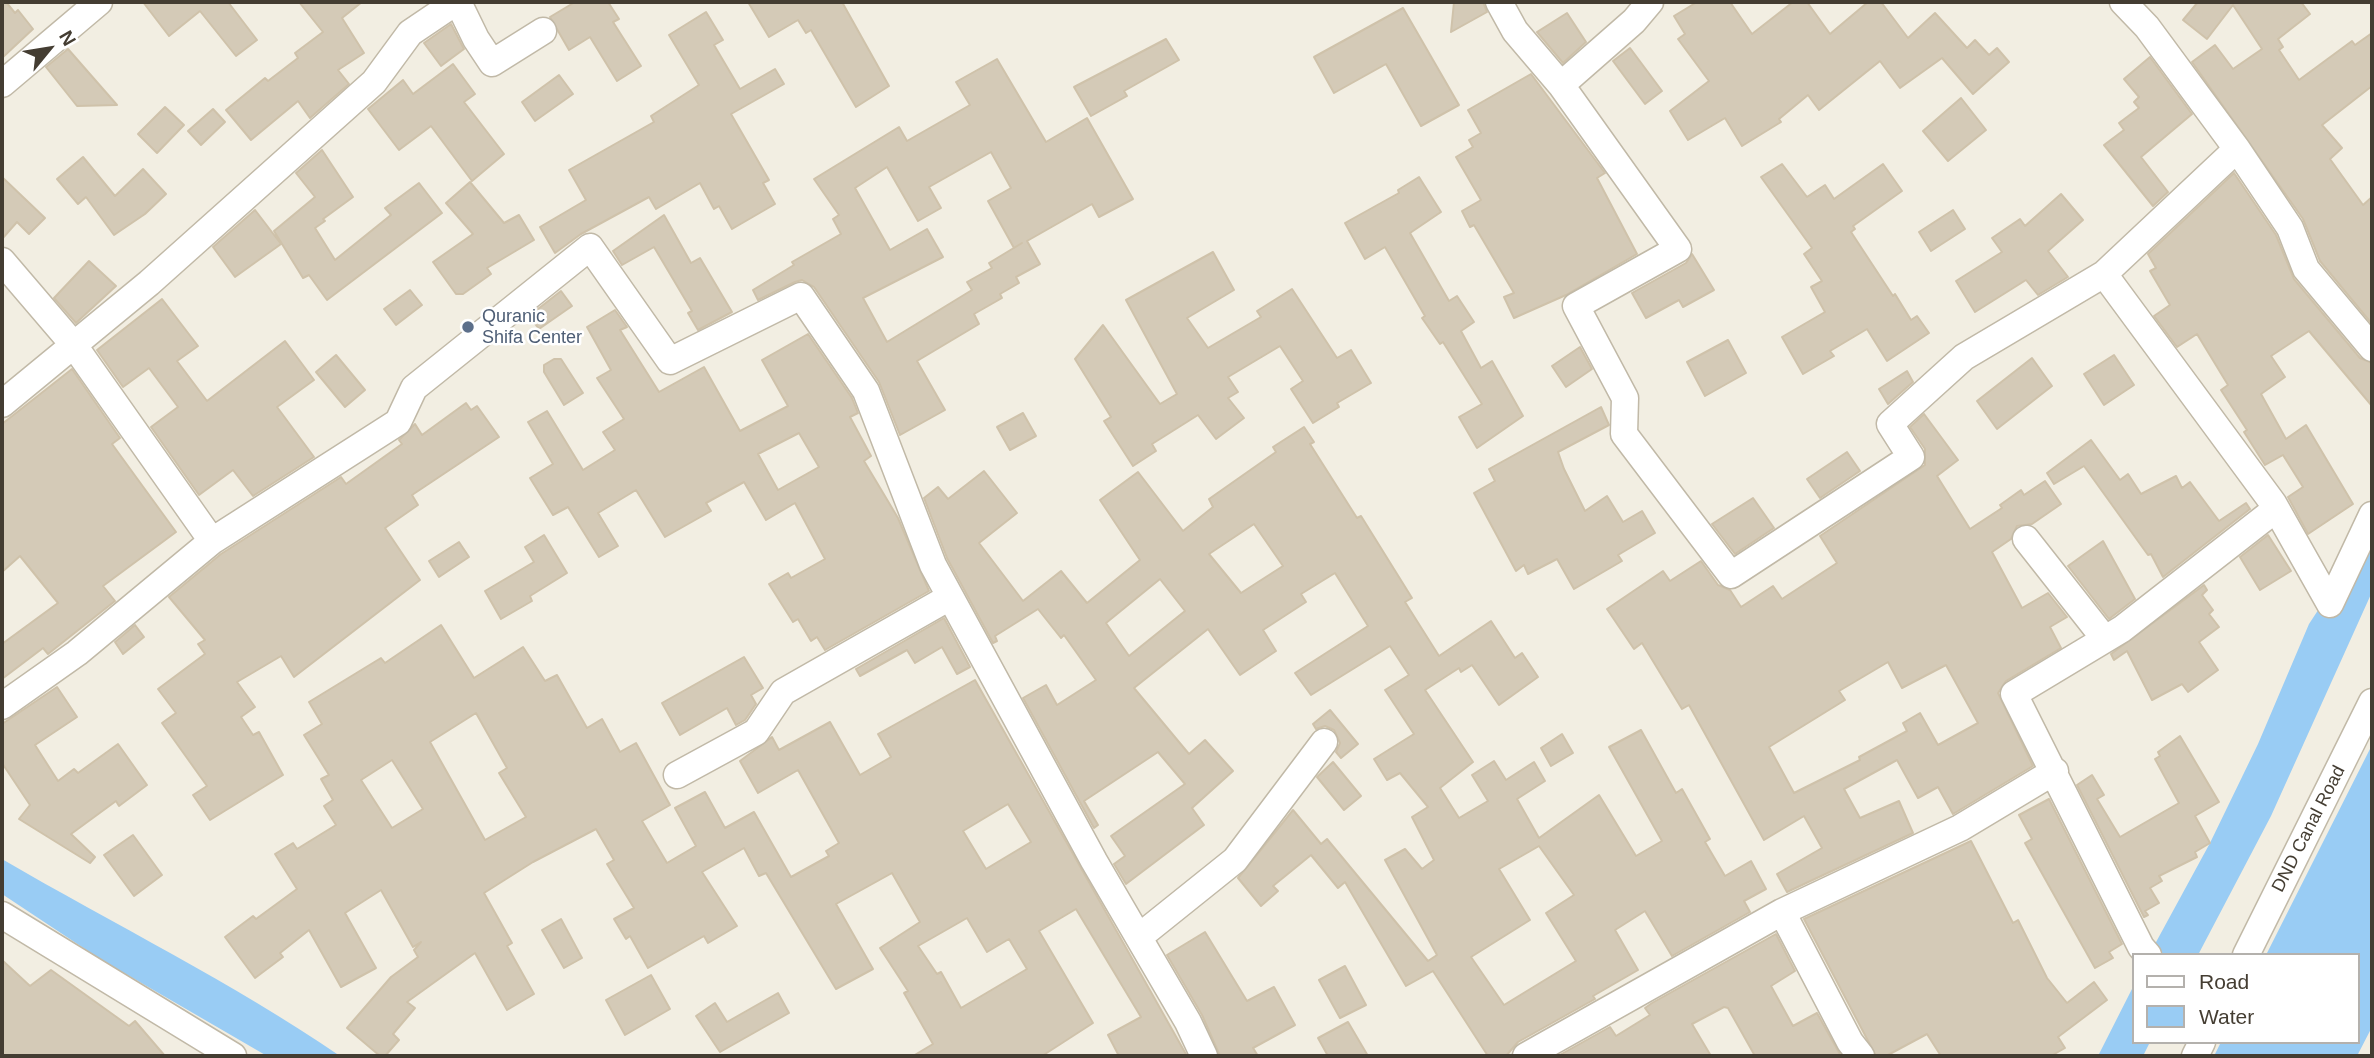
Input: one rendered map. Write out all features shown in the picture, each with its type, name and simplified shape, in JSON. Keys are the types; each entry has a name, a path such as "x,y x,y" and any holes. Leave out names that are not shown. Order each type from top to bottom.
{"street":[{"path":"2,83 99,2"},
{"path":"2,404 149,283 374,82 410,33 457,2 492,63 543,31"},
{"path":"1499,2 1515,31 1561,85 1678,249 1576,306 1625,398 1624,433 1731,575 1911,457 1890,424 1964,357 2104,274 2237,149"},
{"path":"1561,85 1634,21 1650,2"},
{"path":"2123,2 2147,27 2237,149 2290,228 2306,268 2372,348"},
{"path":"2,706 77,653 212,541 398,422 414,388 590,247 670,361 801,296 866,391 933,565 1188,1022 1204,1056"},
{"path":"2,261 73,344 212,541"},
{"path":"2104,274 2276,509 2330,604 2372,515"},
{"path":"2146,953 2091,850 2014,694 2122,629 2276,509"},
{"path":"2026,539 2104,638"},
{"path":"677,775 756,732 783,692 950,597"},
{"name":"DND Canal Road","path":"2247,953 2372,702"},
{"path":"1139,937 1235,860 1324,742"},
{"path":"1526,1056 1782,912 1960,828 2054,771"},
{"path":"1782,912 1850,1042 1861,1056"},
{"path":"2,915 233,1056"}],"water":[{"path":"2372,528 2372,592 2271,816 2199,953 2150,953 2210,843 2258,744 2309,624"},
{"path":"2372,745 2372,1027 2357,1056 2214,1056 2220,1044 2360,1044 2360,953 2267,953"},
{"path":"2,859 258,1003 340,1056 267,1056 100,959 2,894"},
{"path":"2132,989 2132,1044 2149,1044 2143,1056 2098,1056"}],"building":[{"path":"2,2 6,2 15,13 18,10 33,29 2,58"},
{"path":"143,2 228,2 257,40 236,56 200,11 169,36"},
{"path":"299,2 362,2 342,18 364,53 338,70 349,84 310,118 298,101 251,140 226,110 265,78 268,81 298,58 295,53 323,32"},
{"path":"575,2 608,2 619,19 613,22 641,66 617,81 590,37 569,50 550,17"},
{"path":"748,2 842,2 889,86 856,107 811,30 806,33 798,20 769,37"},
{"path":"1454,2 1483,2 1487,12 1451,32"},
{"path":"1697,2 1730,2 1752,34 1793,2 1807,2 1830,34 1868,2 1881,2 1908,38 1935,13 1967,48 1975,40 1989,55 1997,48 2009,62 1973,94 1942,58 1900,88 1880,61 1819,110 1808,95 1779,119 1781,122 1742,146 1725,118 1688,140 1670,111 1709,81 1678,39 1685,34 1674,16"},
{"path":"2198,2 2301,2 2310,14 2278,39 2283,47 2279,50 2299,80 2352,41 2355,45 2372,33 2372,86 2322,125 2342,148 2330,159 2363,205 2372,197 2372,324 2320,261 2303,219 2192,62 2215,45 2233,69 2262,49 2233,5 2207,39 2183,20"},
{"path":"1403,8 1459,105 1421,126 1386,64 1334,93 1314,57"},
{"path":"706,12 723,40 714,45 740,89 775,69 784,84 731,114 769,180 763,183 775,204 732,229 719,206 714,209 700,183 656,209 649,197 581,234 555,253 540,227 586,200 569,170 654,122 651,116 699,85 669,35"},
{"path":"1567,13 1586,42 1563,63 1537,32"},
{"path":"451,24 464,49 441,66 424,43"},
{"path":"1166,39 1179,60 1124,91 1127,96 1091,116 1074,87"},
{"path":"1630,48 1662,91 1645,104 1613,61"},
{"path":"68,49 117,105 77,106 46,67"},
{"path":"2150,57 2192,114 2141,157 2168,192 2153,206 2104,145 2124,130 2119,123 2139,108 2134,102 2139,97 2124,79"},
{"path":"997,59 1046,142 1087,118 1133,199 1099,217 1092,204 1027,241 1040,264 1016,277 1019,283 1000,294 1002,298 974,314 979,324 917,361 945,410 900,435 879,382 814,287 802,280 758,300 753,290 794,265 792,262 841,234 833,219 839,215 814,179 899,127 907,141 970,105 956,82","holes":["991,152 1011,188 988,201 1014,248 989,263 992,268 967,282 972,290 887,342 863,298 943,257 927,229 890,250 855,188 887,167 918,221 941,208 929,187"]},
{"path":"453,64 475,94 464,102 504,154 472,181 431,126 399,150 368,109 403,80 413,94"},
{"path":"1531,74 1605,173 1597,178 1637,254 1566,295 1514,318 1504,297 1514,293 1474,225 1470,227 1462,211 1481,200 1456,157 1473,147 1469,140 1481,133 1468,110"},
{"path":"559,75 573,94 535,121 522,102"},
{"path":"1961,98 1986,130 1948,161 1923,131"},
{"path":"165,107 184,125 157,153 138,134"},
{"path":"213,109 225,122 201,145 188,131"},
{"path":"322,150 353,197 315,228 335,260 391,215 385,208 419,183 442,213 327,300 309,275 303,278 274,231 315,197 296,173"},
{"path":"83,157 115,196 143,169 166,194 145,214 114,235 86,197 78,204 57,179"},
{"path":"1782,164 1807,197 1825,185 1834,199 1883,164 1902,191 1853,226 1855,229 1851,232 1911,320 1917,316 1929,333 1887,361 1867,329 1830,351 1834,356 1803,374 1782,337 1825,312 1811,287 1822,281 1804,254 1812,248 1761,177"},
{"path":"2234,173 2276,235 2294,279 2360,358 2372,363 2372,406 2309,331 2271,356 2285,377 2261,394 2286,439 2306,425 2353,504 2308,534 2288,497 2303,487 2283,455 2265,465 2244,432 2247,430 2221,390 2228,385 2197,334 2177,347 2154,316 2170,305 2150,271 2156,268 2148,254"},
{"path":"2,177 45,218 29,234 17,222 2,239"},
{"path":"1419,177 1441,212 1410,233 1449,301 1457,296 1474,322 1461,331 1481,368 1492,361 1523,416 1477,448 1459,417 1482,404 1443,342 1440,344 1422,318 1425,316 1385,247 1365,259 1345,223 1399,193 1398,190"},
{"path":"470,182 504,223 519,215 534,240 487,268 491,274 463,294 456,294 433,262 473,234 446,203"},
{"path":"2061,194 2083,220 2048,251 2068,277 2038,295 2026,280 1975,312 1956,281 2002,252 1992,238 2020,219 2025,226"},
{"path":"255,210 281,244 235,277 213,247"},
{"path":"1953,210 1965,229 1931,251 1919,232"},
{"path":"664,215 691,263 700,258 732,312 698,330 688,313 692,311 654,247 622,265 613,251"},
{"path":"1213,252 1234,290 1187,318 1208,348 1261,317 1257,311 1292,289 1337,358 1351,350 1371,383 1337,403 1339,407 1313,423 1291,389 1303,381 1280,346 1228,377 1238,392 1228,398 1244,418 1216,439 1198,415 1152,444 1156,451 1133,466 1104,421 1111,417 1075,359 1103,325 1160,404 1177,394 1126,300"},
{"path":"1692,254 1714,290 1683,307 1679,300 1646,318 1632,293 1686,263"},
{"path":"89,261 116,286 76,323 54,298"},
{"path":"410,290 422,305 396,325 384,309"},
{"path":"561,291 572,306 539,329 529,316"},
{"path":"162,299 198,346 177,361 207,401 285,341 314,380 277,407 314,457 253,496 233,470 199,495 151,427 178,407 149,368 123,387 97,350"},
{"path":"615,310 627,327 620,330 659,392 704,367 740,431 788,406 762,360 808,334 852,398 858,413 850,417 871,456 864,461 898,518 929,591 825,650 817,637 811,641 798,619 793,622 769,584 788,573 791,578 825,559 795,503 766,520 744,482 706,503 711,511 665,537 636,490 598,513 618,546 599,557 568,507 553,515 530,478 553,464 528,422 547,411 583,470 615,450 603,432 624,419 597,378 611,370 587,327","holes":["799,433 819,467 778,490 758,454"]},
{"path":"1728,340 1746,373 1705,396 1687,362"},
{"path":"1580,347 1592,369 1566,387 1552,366"},
{"path":"336,355 365,390 345,407 316,372"},
{"path":"2114,355 2134,385 2104,405 2084,374"},
{"path":"2032,358 2052,386 1997,429 1977,401"},
{"path":"554,359 561,359 583,393 564,405 544,372 544,365"},
{"path":"72,369 120,438 112,444 176,532 103,586 115,601 48,654 43,648 2,679 2,644 58,603 20,556 2,572 2,424"},
{"path":"1907,371 1913,382 1888,404 1879,389"},
{"path":"466,403 471,410 477,406 499,437 412,495 418,505 385,528 420,580 294,677 281,656 237,682 255,707 241,717 253,735 259,732 283,775 210,820 193,795 207,786 162,723 176,713 158,689 205,654 198,644 205,640 169,597 221,554 341,477 346,484 402,444 399,440 415,424 422,435"},
{"path":"1601,407 1609,425 1558,452 1564,469 1585,511 1607,496 1623,522 1642,511 1655,533 1618,555 1622,561 1574,589 1557,559 1528,574 1524,565 1516,571 1474,493 1495,481 1489,469"},
{"path":"1023,413 1036,436 1010,450 997,427"},
{"path":"1924,414 1958,460 1937,476 1970,529 2002,508 2000,505 2021,490 2024,495 2045,481 2061,504 2032,524 2017,526 2011,539 1992,552 2022,608 2048,593 2067,617 2050,627 2061,648 2006,681 1998,693 2033,766 1953,814 1938,787 1918,798 1897,760 1844,789 1860,818 1899,801 1913,833 1787,892 1777,874 1822,848 1804,816 1764,840 1689,705 1682,709 1642,643 1634,649 1607,609 1663,571 1670,581 1701,561 1718,585 1730,590 1741,607 1773,586 1782,599 1837,563 1820,536 1925,465 1925,449 1910,427","holes":["1888,662 1902,688 1946,665 1978,723 1938,745 1920,713 1903,723 1907,731 1859,757 1860,760 1794,793 1769,747 1845,700 1839,691"]},
{"path":"1304,427 1314,442 1310,444 1357,518 1361,516 1412,598 1405,602 1439,656 1491,621 1515,658 1522,653 1538,677 1499,705 1472,665 1461,672 1459,668 1425,690 1473,762 1440,788 1459,818 1488,801 1472,775 1494,761 1506,780 1534,762 1545,781 1517,799 1539,838 1599,795 1636,856 1662,841 1609,747 1641,730 1676,793 1682,789 1710,839 1705,842 1725,876 1751,861 1766,889 1744,901 1750,912 1672,956 1645,911 1615,930 1638,970 1593,996 1595,999 1518,1042 1506,1056 1488,1056 1433,971 1406,986 1345,882 1338,888 1311,855 1273,886 1278,891 1261,906 1238,878 1293,810 1321,844 1327,839 1428,961 1437,955 1385,860 1405,849 1422,869 1434,860 1412,817 1428,807 1400,773 1387,780 1374,759 1414,734 1385,690 1409,675 1390,646 1311,695 1295,673 1368,626 1335,573 1301,594 1306,602 1263,630 1276,651 1240,675 1208,629 1134,688 1189,754 1205,740 1233,771 1192,808 1204,825 1126,884 1114,864 1125,856 1111,836 1185,784 1158,752 1084,801 1098,825 1094,828 1023,698 1046,685 1057,705 1096,680 1064,635 1061,638 1038,609 995,636 997,641 993,643 947,558 924,498 938,487 948,499 984,471 1017,513 979,543 1023,601 1061,571 1087,603 1140,560 1100,500 1138,472 1183,531 1213,507 1209,499 1276,452 1273,447","holes":["1254,524 1283,566 1241,593 1209,554","1160,579 1185,611 1129,656 1106,623","1539,846 1574,895 1546,913 1576,961 1504,1005 1471,957 1530,920 1499,869"]},
{"path":"2091,440 2120,480 2128,474 2141,494 2176,476 2182,488 2190,482 2219,521 2246,503 2250,509 2163,577 2151,554 2148,555 2084,466 2054,484 2047,473"},
{"path":"1847,452 1860,471 1820,498 1807,479"},
{"path":"1753,498 1774,528 1735,554 1712,524"},
{"path":"544,535 567,573 530,596 532,601 501,619 485,591 534,562 525,547"},
{"path":"2268,535 2291,571 2260,590 2240,557"},
{"path":"2103,541 2135,599 2109,619 2068,566"},
{"path":"459,542 469,557 439,577 429,561"},
{"path":"2204,585 2207,590 2202,595 2213,610 2209,614 2219,627 2199,642 2218,670 2188,692 2182,684 2152,700 2127,651 2114,660 2111,654"},
{"path":"944,618 970,667 957,674 942,647 915,663 907,650 860,676 856,669"},
{"path":"135,625 144,637 123,654 115,642"},
{"path":"441,625 474,678 523,647 545,681 557,675 587,728 602,719 620,752 636,743 670,805 642,821 667,863 696,846 675,808 705,792 725,828 754,812 791,877 829,856 826,851 839,843 798,770 758,793 740,761 772,737 779,750 830,722 860,775 891,757 878,734 975,680 1187,1056 1119,1056 1108,1035 1141,1017 1076,909 1039,931 1093,1023 1042,1056 913,1056 933,1044 904,993 908,991 880,948 920,922 892,873 836,904 873,969 836,989 766,873 759,876 744,848 702,872 737,926 708,943 704,936 648,968 630,936 626,939 614,919 634,908 607,864 614,860 596,829 533,862 484,893 512,943 507,946 534,994 507,1010 475,953 407,1002 415,1008 393,1034 399,1040 385,1056 380,1056 347,1028 391,977 418,957 414,950 421,942 413,947 381,890 345,913 376,968 341,987 309,930 280,953 283,957 255,978 225,937 253,916 256,919 297,889 275,854 293,843 297,849 336,825 324,806 333,800 321,779 329,775 304,735 322,724 309,702 381,658 385,663","holes":["476,713 507,768 499,773 526,817 485,840 430,742","392,760 423,809 392,828 361,780","1008,804 1031,842 986,869 963,831","967,918 987,952 1009,939 1027,969 961,1008 941,972 937,974 918,946"]},
{"path":"744,657 763,688 751,695 756,704 745,720 736,725 727,708 680,735 662,703"},
{"path":"57,687 77,717 35,745 58,781 74,769 78,773 118,744 147,785 119,806 116,801 71,834 95,857 90,863 19,819 30,805 2,763 2,724"},
{"path":"1330,710 1358,744 1341,758 1336,752 1340,743 1334,730 1325,726 1316,729 1313,724"},
{"path":"1562,734 1573,753 1551,766 1541,748"},
{"path":"2180,736 2219,802 2195,816 2210,843 2195,852 2197,857 2159,876 2162,881 2150,888 2159,903 2145,911 2148,915 2144,917 2077,785 2092,775 2104,795 2097,799 2120,837 2179,803 2155,759 2160,756 2158,752"},
{"path":"1333,762 1361,796 1344,810 1317,777"},
{"path":"2049,799 2122,944 2109,952 2113,958 2095,968 2025,843 2032,839 2019,815"},
{"path":"133,835 162,875 134,896 104,855"},
{"path":"1971,841 2013,923 2018,920 2047,978 2067,1003 2094,982 2107,1000 2058,1037 2065,1048 2051,1056 1941,1056 1927,1034 1886,1056 1876,1056 1804,919"},
{"path":"561,919 582,958 564,968 542,930"},
{"path":"1205,932 1247,1001 1274,987 1295,1025 1253,1048 1258,1056 1220,1056 1202,1015 1167,955"},
{"path":"1776,934 1795,971 1771,986 1793,1026 1817,1013 1841,1056 1755,1056 1728,1008 1724,1007 1692,1024 1711,1056 1558,1056 1610,1027 1616,1036 1650,1015 1645,1008 1652,1003"},
{"path":"2,960 30,986 51,970 129,1026 135,1021 165,1056 2,1056"},
{"path":"1345,966 1366,1005 1340,1018 1319,980"},
{"path":"651,975 670,1009 625,1035 606,1000"},
{"path":"778,993 789,1013 720,1052 696,1016 715,1003 727,1022"},
{"path":"1348,1022 1368,1056 1328,1056 1318,1038"}],"place":[{"name":"Quranic Shifa Center","path":"468,327"}]}
